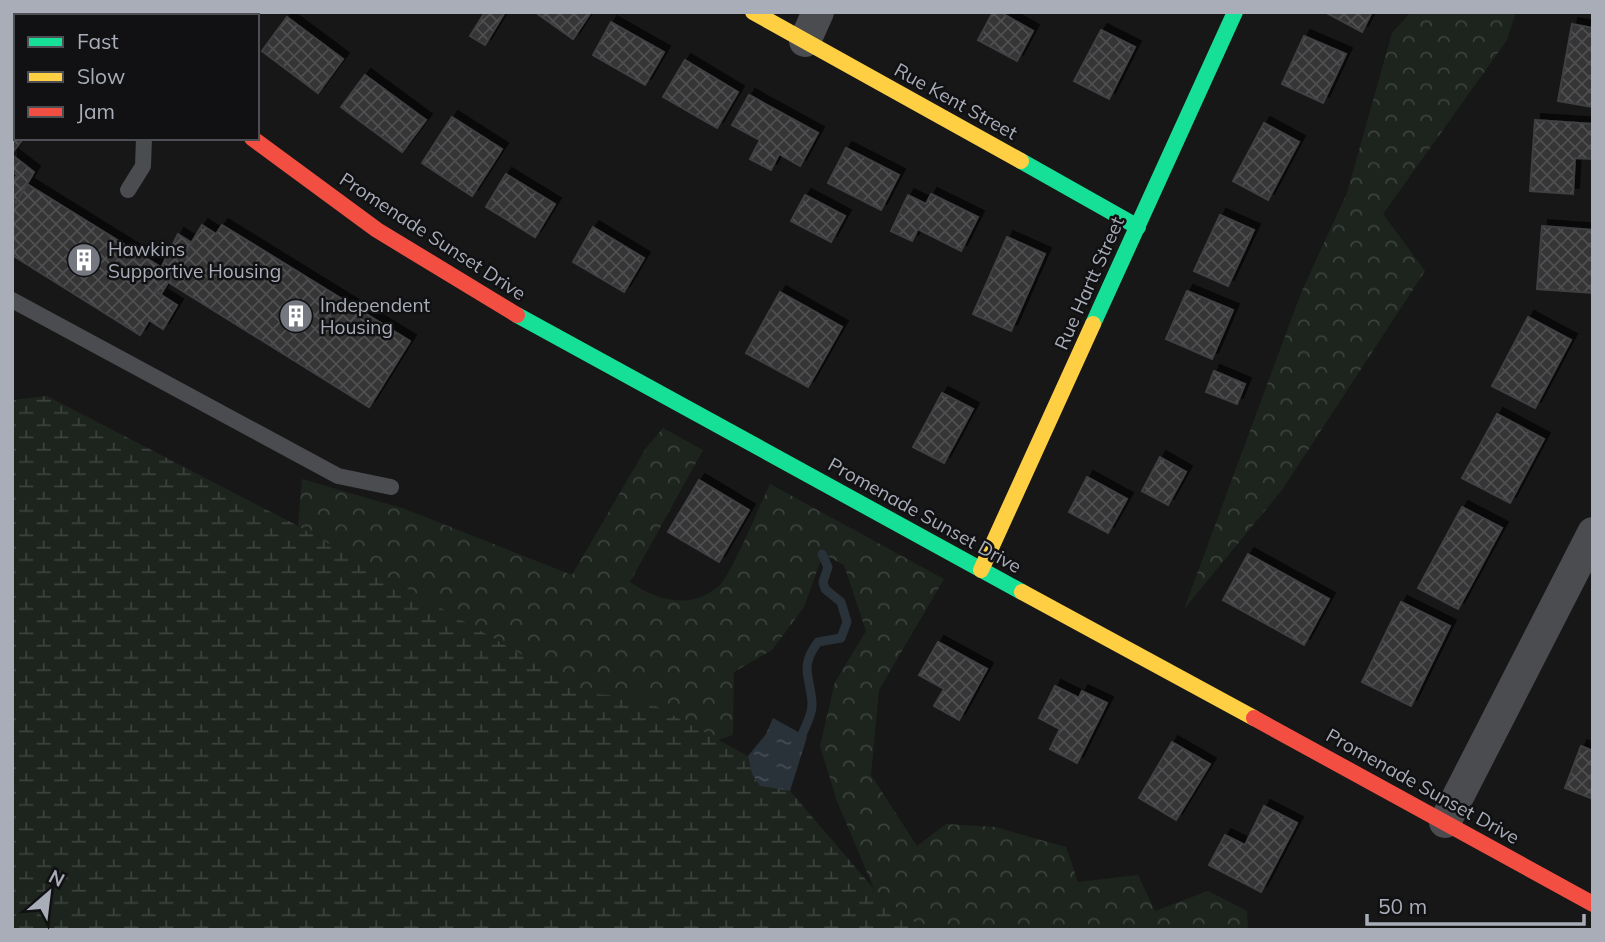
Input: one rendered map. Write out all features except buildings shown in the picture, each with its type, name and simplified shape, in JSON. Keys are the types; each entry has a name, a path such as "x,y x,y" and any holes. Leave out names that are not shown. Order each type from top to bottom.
{"street":[{"name":"Rue Kent Street","path":"753,12 1138,227"},
{"path":"805,41 818,12"},
{"name":"Rue Hartt Street","path":"981,570 1235,12"},
{"name":"Promenade Sunset Drive","path":"255,140 377,230 525,320 1593,904"},
{"path":"1445,822 1593,533"}],"lane":[{"path":"128,190 143,166 144,140"},
{"path":"12,300 338,477 391,487"}],"green space":[{"path":"1411,12 1516,12 1507,40 1383,214 1425,271 1282,490 1184,609 1301,293 1347,193 1392,33"},
{"path":"47,396 298,526 519,653 578,693 639,697 748,756 752,774 760,786 790,791 874,889 924,930 12,930 12,400"},
{"path":"663,428 703,450 630,582 640,589 663,598 686,600 698,598 719,586 738,554 770,484 944,579 879,690 871,775 917,846 946,824 995,827 1066,847 1078,882 1138,875 1155,911 1208,891 1247,911 1248,930 924,930 874,889 837,801 820,746 835,682 866,631 844,565 823,554 804,607 772,650 734,672 733,735 718,740 639,697 578,693 519,653 298,526 302,479 405,509 572,575 646,448"}],"water":[{"path":"773,718 807,737 790,791 760,786 752,774 748,756 766,734"}],"waterway":[{"path":"802,735 812,706 807,672 809,658 818,642 841,638 847,622 841,602 825,589 823,582 828,567 822,554"}],"traffic: fast":[{"path":"1093,324 1235,12"},
{"path":"1021,161 1138,227"},
{"path":"517,315 1022,592"}],"traffic: slow":[{"path":"753,12 1021,161"},
{"path":"981,570 1093,324"},
{"path":"1022,592 1254,718"}],"traffic: jam":[{"path":"255,140 377,230 517,315"},
{"path":"1254,718 1593,904"}],"place":[{"name":"Hawkins Supportive Housing","path":"84,260"},
{"name":"Independent Housing","path":"296,316"}]}
